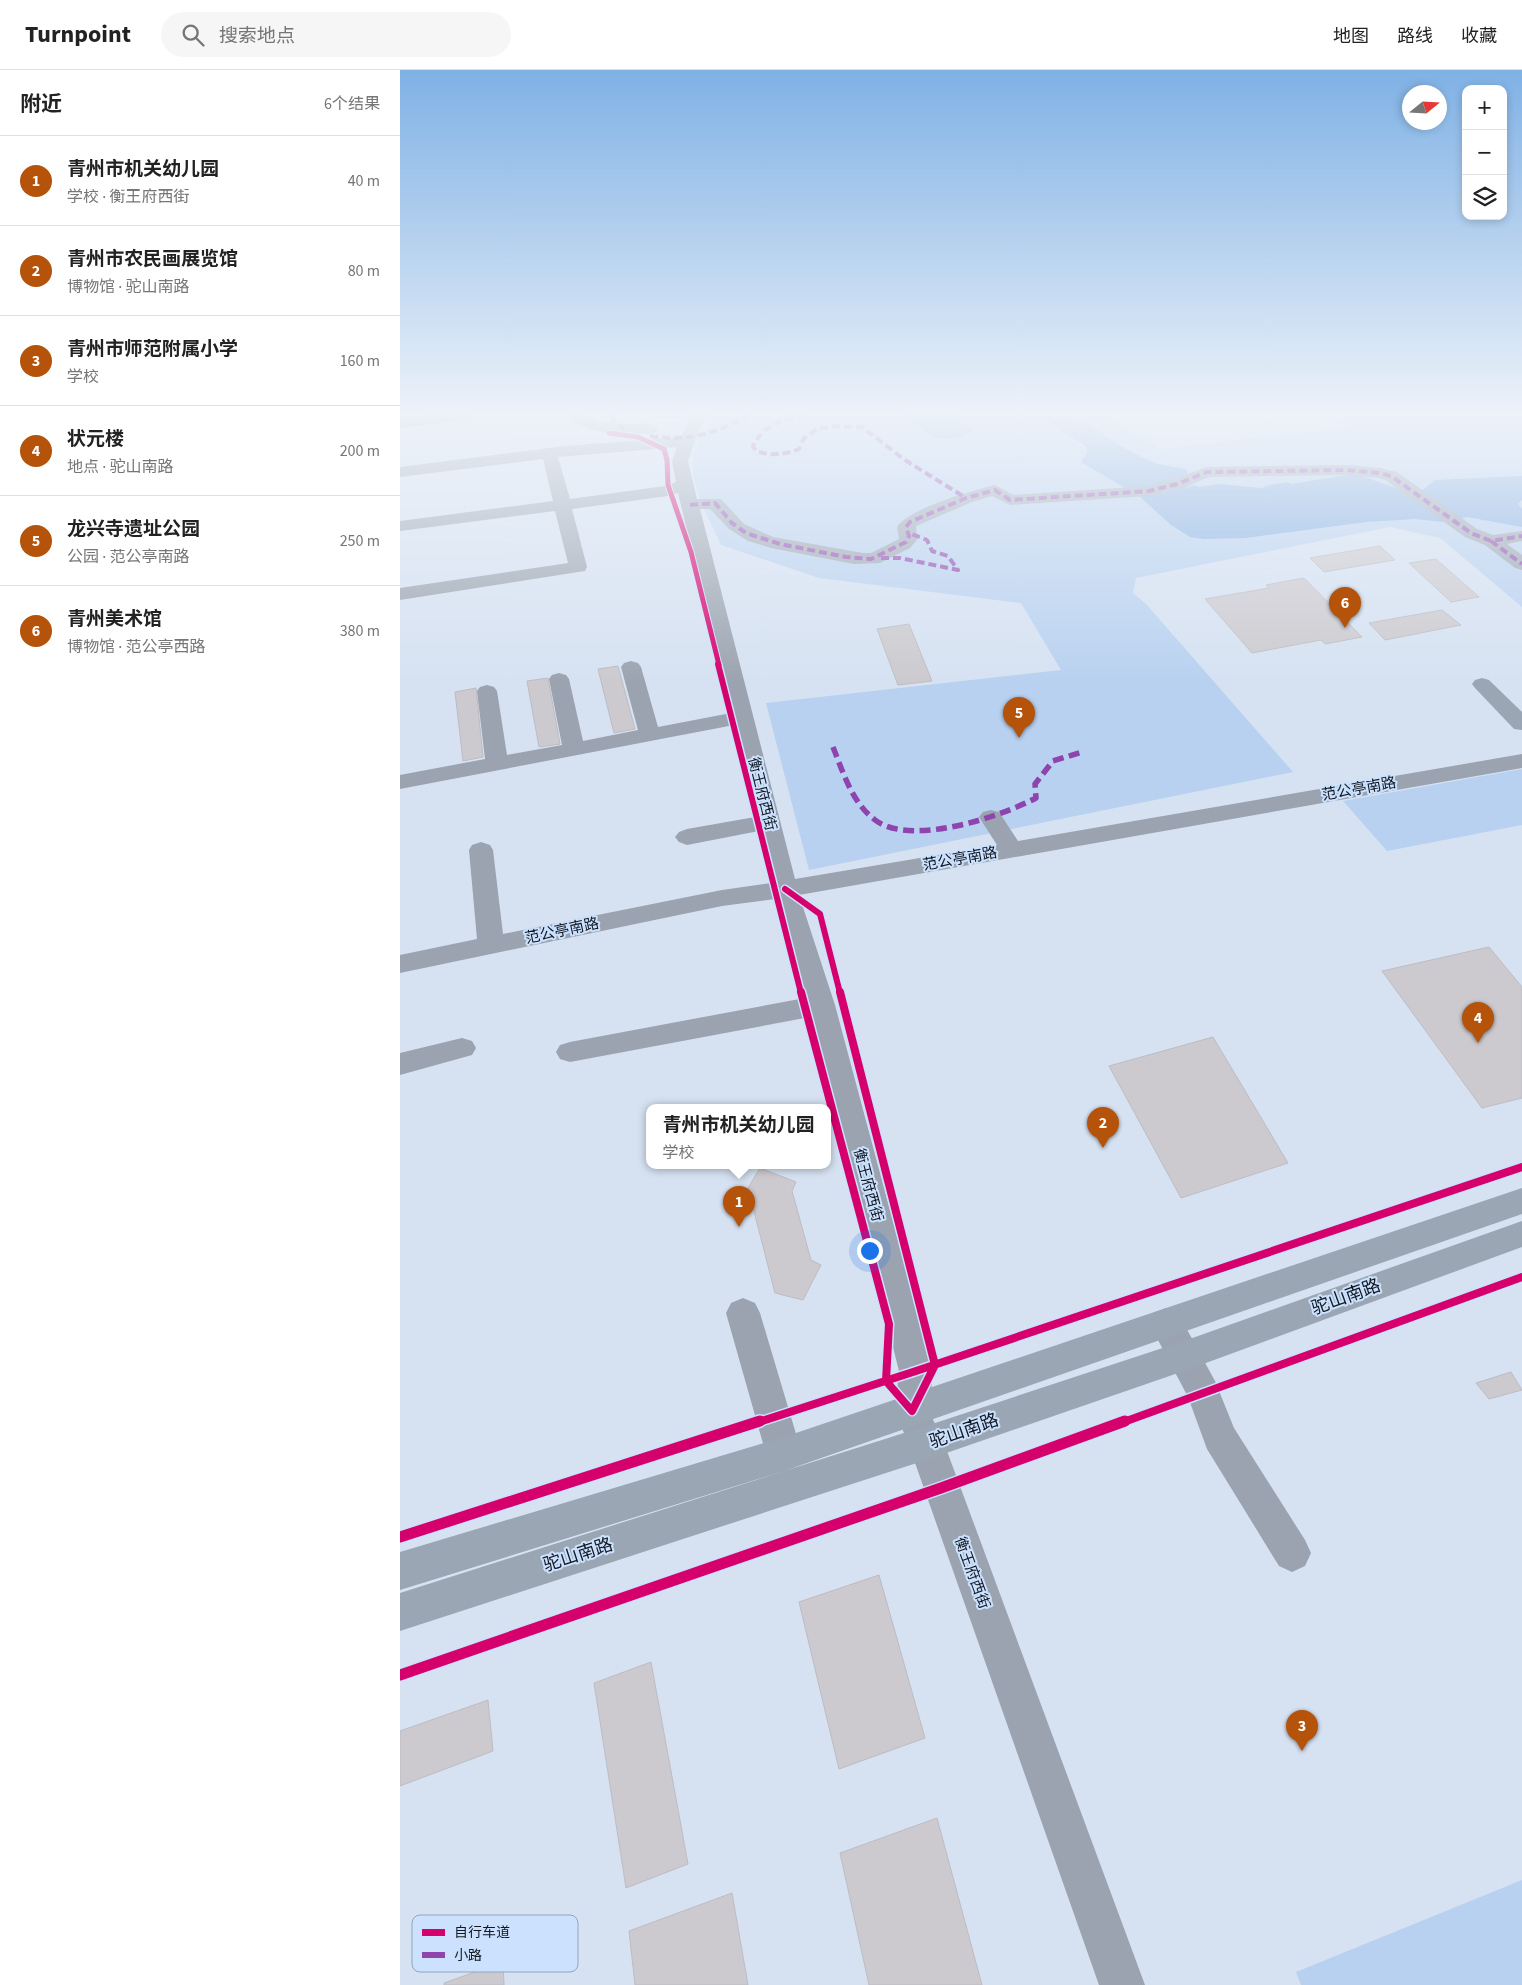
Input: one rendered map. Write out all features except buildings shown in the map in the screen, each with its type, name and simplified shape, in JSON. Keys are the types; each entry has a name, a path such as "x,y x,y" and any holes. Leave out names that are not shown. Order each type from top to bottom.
{"main road":[{"path":"1522,701 1500,680 1482,684 1522,724"},
{"path":"400,1571 784,1454 1522,1201"},
{"name":"驼山南路","path":"400,1612 926,1443 1184,1356 1522,1234"}],"street":[{"path":"400,526 559,504"},
{"path":"400,594 578,567 562,504"},
{"name":"衡王府西街","path":"690,504 785,889 821,1005 916,1371 912,1411 926,1443 1122,1985"},
{"path":"717,504 738,528 769,542 842,558 873,559 892,549 902,547 908,541 909,533 906,526 910,522 951,504"},
{"path":"1431,504 1471,533 1491,541 1522,564"},
{"path":"1491,541 1522,536"},
{"path":"631,667 650,736"},
{"path":"560,679 574,750"},
{"path":"487,691 497,764"},
{"path":"400,782 743,717"},
{"name":"范公亭南路","path":"400,964 722,898 785,889 1522,761"},
{"path":"991,816 1012,850"},
{"path":"687,837 768,822"},
{"path":"481,850 491,945"},
{"path":"570,1052 821,1005"},
{"path":"400,1064 462,1048"},
{"path":"743,1313 784,1454"},
{"path":"1166,1323 1203,1392 1220,1437 1292,1553"}],"shaded area":[{"path":"703,504 1522,504 1522,607 1440,538 1390,527 1136,578 1133,593 1146,604 1293,772 809,870 766,703 1061,670 1021,603 819,578 721,545"},
{"path":"1522,769 1522,825 1387,851 1343,801"},
{"path":"1522,1880 1522,1985 1301,1985 1296,1972"}],"water":[{"path":"1148,504 1518,504 1522,509 1522,527 1467,517 1443,522 1415,519 1366,522 1245,538 1204,539 1190,537 1171,525"}],"marked path":[{"path":"690,505 698,504"},
{"path":"716,504 738,528 754,537 780,544 863,559 874,559 900,546 908,540 909,536 906,527 910,522 951,504"},
{"path":"1431,504 1471,533 1491,541 1522,536"},
{"path":"881,558 900,558 958,570 948,556 932,551 927,540 909,533"},
{"path":"1491,541 1522,564"},
{"path":"833,747 850,788 869,815 878,822 893,828 912,830 934,829 981,820 1022,806 1036,798 1035,784 1053,761 1082,752"}],"cycle path":[{"path":"675,504 691,552 774,891 831,1104"},
{"path":"785,889 820,914 935,1365 912,1411 886,1381 889,1324 831,1106"},
{"path":"400,1537 916,1371 1522,1167"},
{"path":"400,1675 941,1488 1522,1277"}],"place":[{"name":"青州美术馆","path":"1345,628"},
{"name":"龙兴寺遗址公园","path":"1019,738"},
{"name":"状元楼","path":"1478,1043"},
{"name":"青州市农民画展览馆","path":"1103,1148"},
{"name":"青州市机关幼儿园","path":"739,1227"},
{"name":"青州市师范附属小学","path":"1302,1751"}]}
